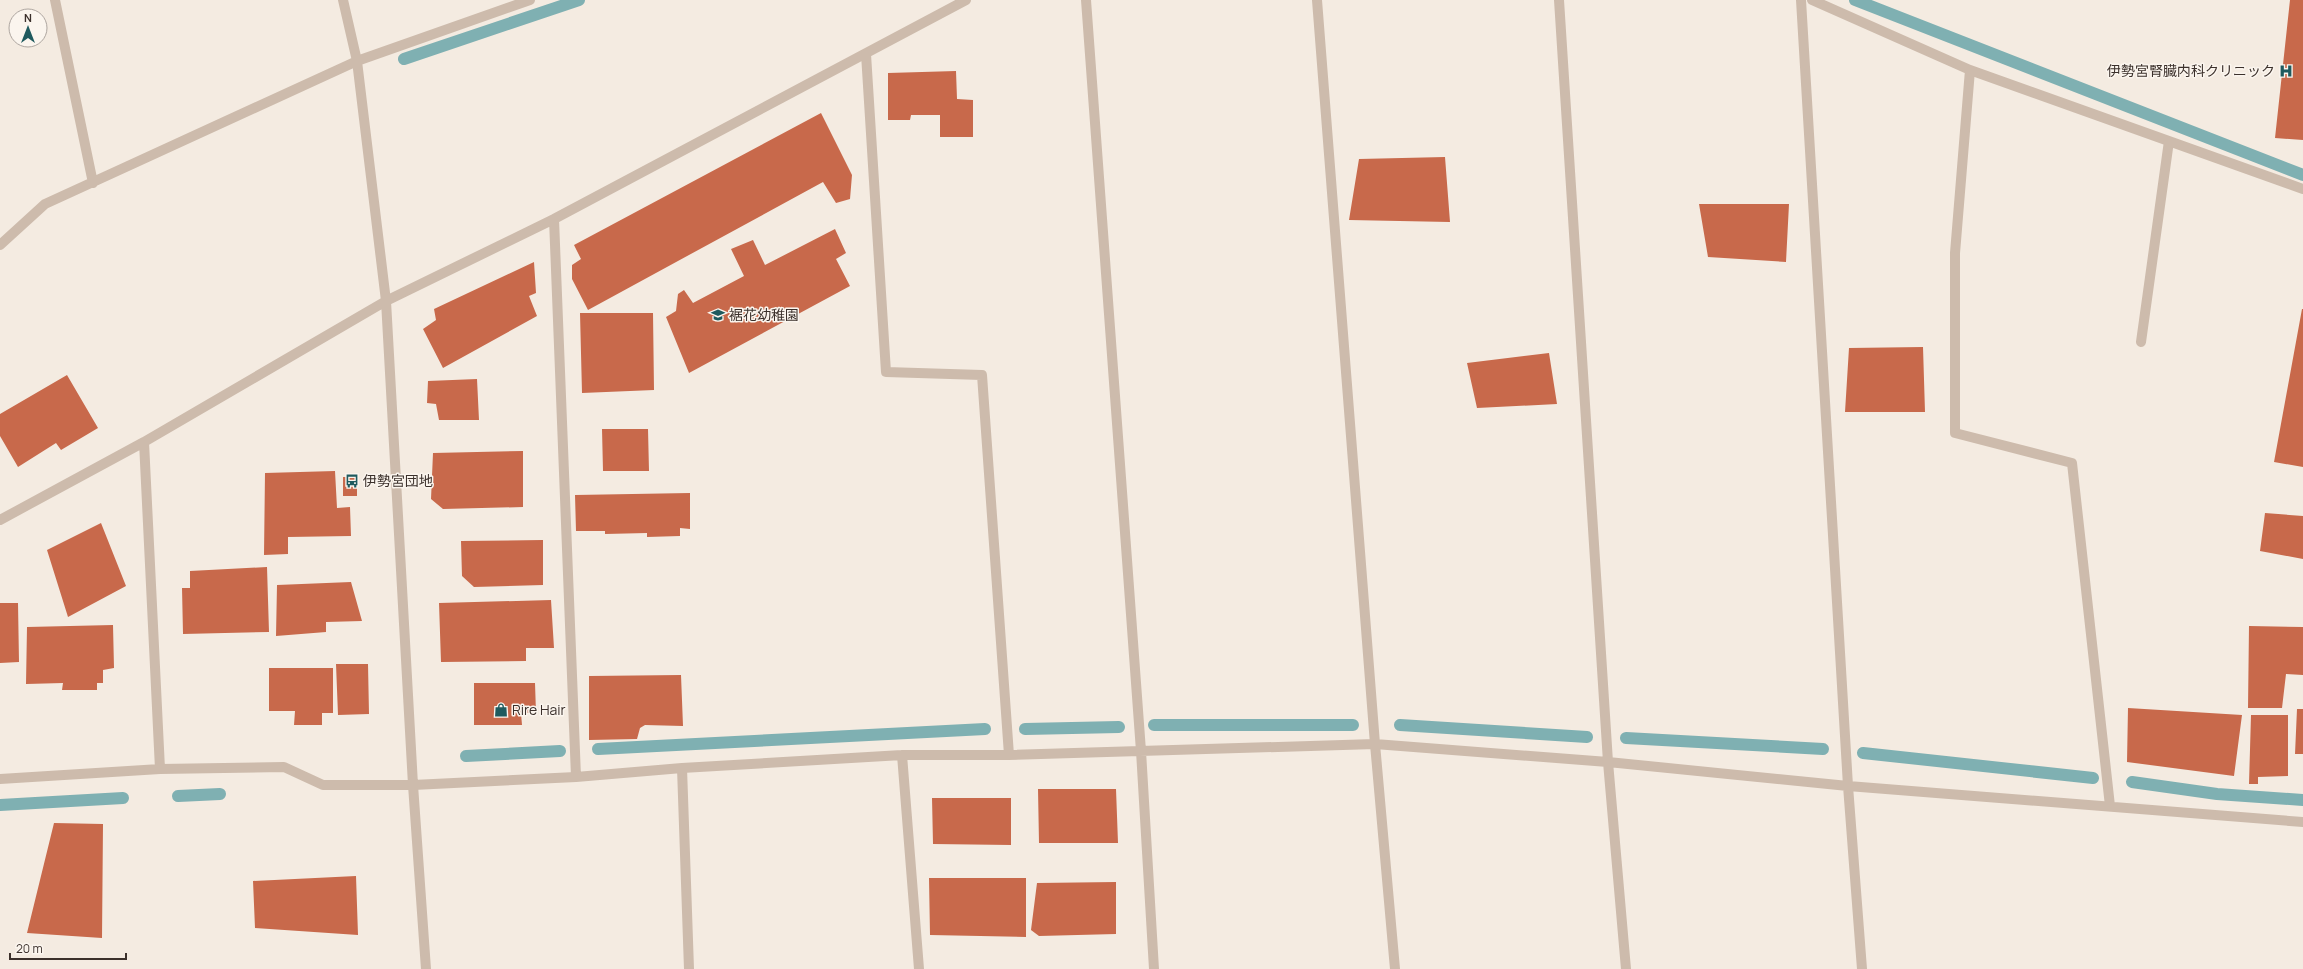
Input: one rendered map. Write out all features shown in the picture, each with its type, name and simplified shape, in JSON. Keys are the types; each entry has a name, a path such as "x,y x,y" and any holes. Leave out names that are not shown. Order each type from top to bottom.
{"street":[{"path":"55,0 92,183"},
{"path":"343,0 357,61 386,301 413,786 426,969"},
{"path":"0,245 45,204 357,61 530,0"},
{"path":"0,520 144,442 386,301 554,219 966,0"},
{"path":"1086,0 1141,751 1154,969"},
{"path":"1317,0 1375,744 1395,969"},
{"path":"1559,0 1608,762 1626,969"},
{"path":"1801,0 1848,786 1862,969"},
{"path":"1812,0 1970,70 2303,189"},
{"path":"866,54 886,372 982,376 1009,755"},
{"path":"1970,70 1955,253 1955,433 2072,463 2110,806"},
{"path":"2141,342 2169,141"},
{"path":"554,219 576,777"},
{"path":"144,442 160,769"},
{"path":"0,780 160,769 284,767 323,785 413,786 576,777 682,768 902,755 1009,755 1375,744 1608,762 1848,786 2303,822"},
{"path":"902,755 919,969"},
{"path":"682,768 689,969"}],"building":[{"path":"2290,0 2303,0 2303,140 2275,138"},
{"path":"956,71 957,99 973,100 973,137 940,137 940,115 911,115 910,120 888,120 888,73"},
{"path":"821,113 852,175 850,199 836,203 823,182 588,310 572,279 572,265 581,259 574,245"},
{"path":"1445,157 1450,222 1349,220 1359,159"},
{"path":"1699,204 1789,204 1786,262 1708,257"},
{"path":"835,229 846,253 836,259 850,286 689,373 666,317 676,311 678,294 684,290 693,303 744,276 731,249 753,240 765,265"},
{"path":"534,262 536,293 529,296 537,316 443,368 423,329 436,320 434,309"},
{"path":"2303,309 2303,467 2274,462"},
{"path":"580,313 653,313 654,390 582,393"},
{"path":"1923,347 1925,412 1845,412 1849,348"},
{"path":"1549,353 1557,404 1477,408 1467,363"},
{"path":"67,375 98,428 61,450 56,443 18,467 0,436 0,414"},
{"path":"477,379 479,420 439,420 436,404 427,403 428,381"},
{"path":"602,429 648,429 649,471 603,471"},
{"path":"523,451 523,507 443,509 431,499 433,453"},
{"path":"335,471 337,508 350,507 351,536 288,537 288,554 264,555 265,473"},
{"path":"343,477 357,477 357,496 343,496"},
{"path":"690,493 690,529 680,528 680,536 647,537 647,533 605,534 605,531 576,531 575,495"},
{"path":"2265,513 2303,516 2303,559 2260,551"},
{"path":"101,523 126,586 68,617 47,550"},
{"path":"543,540 543,585 474,587 462,576 461,541"},
{"path":"267,567 269,632 183,634 182,588 190,588 190,571"},
{"path":"351,582 362,621 326,622 326,632 276,636 277,585"},
{"path":"551,600 554,648 526,648 526,661 441,662 439,603"},
{"path":"0,603 18,603 19,662 0,663"},
{"path":"113,625 114,668 103,670 103,683 97,683 97,690 62,690 63,683 26,684 27,627"},
{"path":"2249,626 2303,627 2303,675 2286,674 2282,708 2248,708"},
{"path":"336,664 368,664 369,714 338,715"},
{"path":"269,668 333,668 333,713 322,713 322,725 294,725 295,711 269,711"},
{"path":"681,675 683,726 645,725 640,728 637,739 589,740 589,676"},
{"path":"474,683 535,683 536,713 521,713 522,725 474,725"},
{"path":"2128,708 2242,715 2234,776 2127,762"},
{"path":"2297,709 2303,709 2303,754 2295,754"},
{"path":"2251,715 2288,715 2288,776 2258,777 2258,784 2249,784"},
{"path":"1038,789 1116,789 1118,843 1039,843"},
{"path":"932,798 1011,798 1011,845 933,844"},
{"path":"54,823 103,824 102,938 27,933"},
{"path":"356,876 358,935 255,928 253,881"},
{"path":"929,878 1026,878 1026,937 930,935"},
{"path":"1116,882 1116,934 1039,936 1031,930 1037,883"}],"waterway":[{"path":"404,59 579,0"},
{"path":"1855,0 2303,175"},
{"path":"1154,725 1353,725"},
{"path":"1400,725 1587,737"},
{"path":"1025,729 1119,727"},
{"path":"598,749 985,729"},
{"path":"1626,738 1823,749"},
{"path":"466,756 560,751"},
{"path":"1863,753 2093,778"},
{"path":"2132,782 2217,794 2303,800"},
{"path":"178,796 220,794"},
{"path":"0,805 123,798"}],"place":[{"name":"伊勢宮腎臓内科クリニック","path":"2286,71"},
{"name":"裾花幼稚園","path":"718,315"},
{"name":"伊勢宮団地","path":"352,481"},
{"name":"Rire Hair","path":"501,710"}]}
